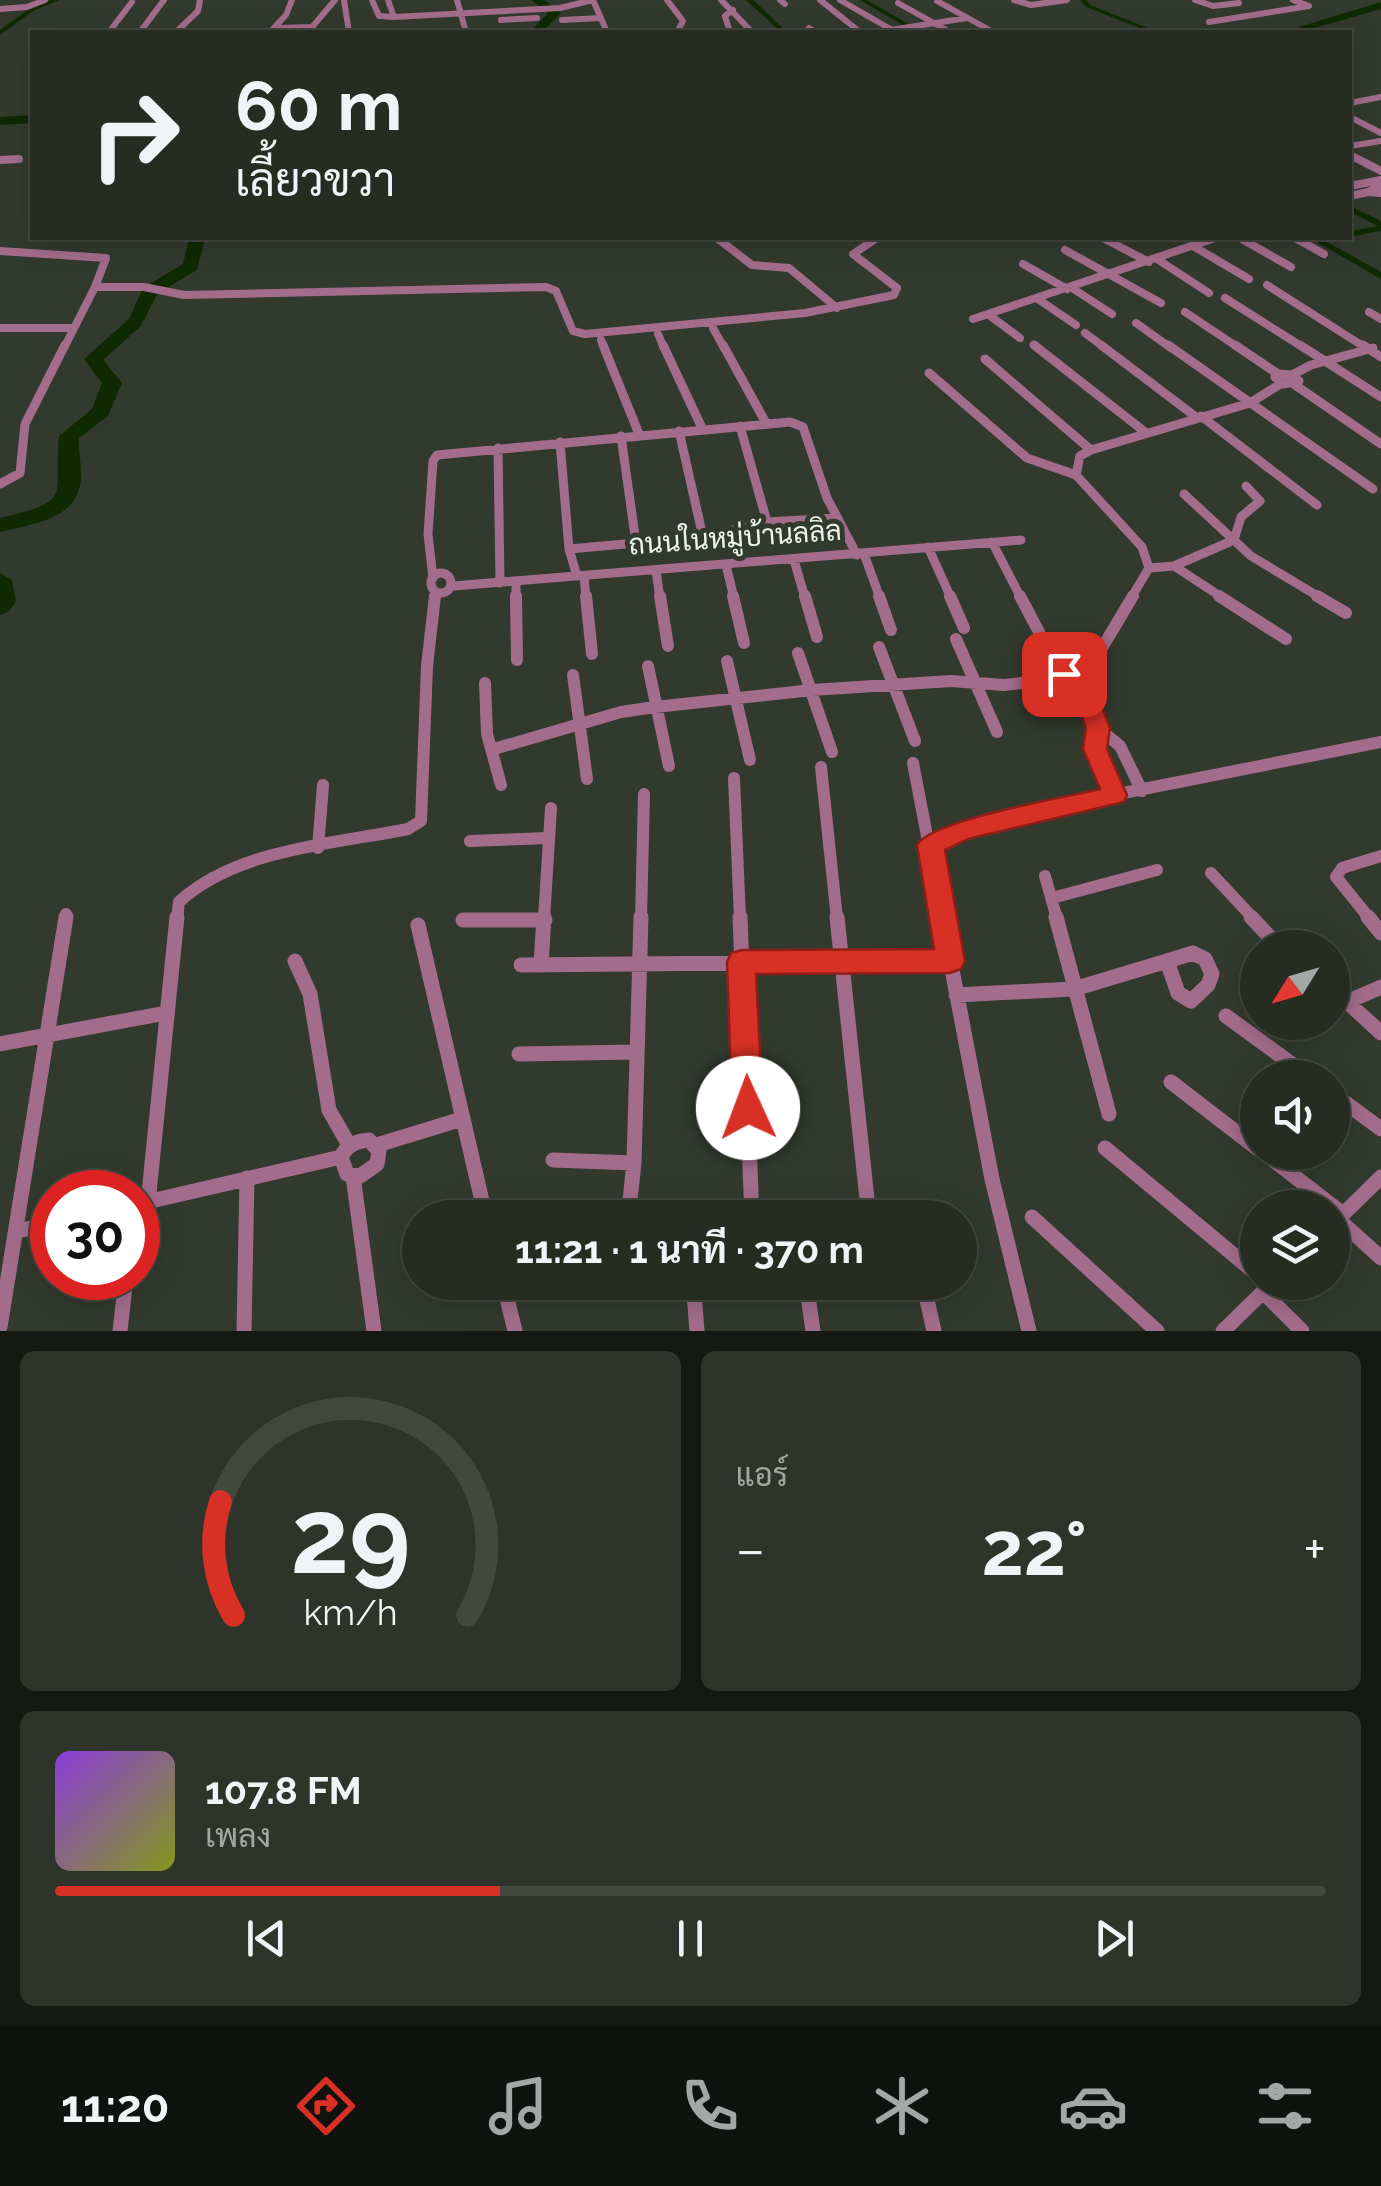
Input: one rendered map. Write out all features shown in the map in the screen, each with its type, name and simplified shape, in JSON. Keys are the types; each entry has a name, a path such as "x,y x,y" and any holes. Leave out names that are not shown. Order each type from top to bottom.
{"street":[{"path":"5,10 18,0"},
{"path":"5,10 46,0"},
{"path":"142,30 164,0"},
{"path":"178,30 198,11 200,0"},
{"path":"274,30 292,0"},
{"path":"274,30 311,30 335,0"},
{"path":"344,0 349,30"},
{"path":"372,0 379,16 390,18 537,18"},
{"path":"388,0 388,30"},
{"path":"457,0 466,30"},
{"path":"550,0 572,6"},
{"path":"561,14 593,0 607,30"},
{"path":"667,0 683,21 678,30"},
{"path":"721,0 750,30"},
{"path":"820,0 858,30"},
{"path":"840,0 891,30"},
{"path":"1014,0 1028,5 1067,0"},
{"path":"1194,0 1209,6 1239,3"},
{"path":"1209,22 1309,6 1293,0"},
{"path":"943,1 989,30"},
{"path":"111,30 132,2"},
{"path":"898,4 946,30"},
{"path":"463,18 543,9 601,18"},
{"path":"730,30 726,16 732,10"},
{"path":"561,14 565,30"},
{"path":"903,30 967,18"},
{"path":"1352,103 1381,98"},
{"path":"1352,118 1381,133"},
{"path":"1352,146 1381,141"},
{"path":"1352,155 1381,171"},
{"path":"0,160 19,160"},
{"path":"1352,186 1381,186"},
{"path":"1352,196 1381,186"},
{"path":"721,240 752,265 789,268 837,308"},
{"path":"95,287 144,287 184,295 546,287 556,291 574,331 585,334 837,308 897,292 852,254 874,240"},
{"path":"1108,240 1153,260 1209,293"},
{"path":"973,319 1210,240"},
{"path":"1243,240 1290,267"},
{"path":"1300,240 1324,254"},
{"path":"1193,246 1249,279"},
{"path":"0,250 106,258 25,424 25,459 20,473 0,484"},
{"path":"1065,250 1160,304"},
{"path":"1023,264 1112,314"},
{"path":"1267,285 1381,356"},
{"path":"1225,298 1381,397"},
{"path":"1038,299 1076,326"},
{"path":"1184,312 1280,379 1294,380 1381,444"},
{"path":"1369,312 1381,319"},
{"path":"988,315 1020,338"},
{"path":"1136,322 1373,488"},
{"path":"0,328 72,328"},
{"path":"712,328 766,424"},
{"path":"658,334 702,428"},
{"path":"1085,334 1317,505"},
{"path":"601,340 639,434"},
{"path":"1034,346 1145,432"},
{"path":"1294,380 1325,361 1381,348"},
{"path":"985,359 1091,450"},
{"path":"929,374 1027,458 1076,475 1142,546 1149,568 1090,668"},
{"path":"1076,475 1080,456 1091,450 1250,403 1280,379"},
{"path":"146,1170 174,920 184,893 198,882 251,863 408,829 421,821 434,584 428,542 433,461 447,453 790,422 803,427 822,486 861,554 891,630"},
{"path":"740,426 767,522"},
{"path":"679,430 703,537"},
{"path":"621,436 636,543"},
{"path":"560,442 569,548 581,576 592,654"},
{"path":"498,448 500,582"},
{"path":"1234,540 1240,517 1260,501 1246,486"},
{"path":"1184,494 1266,566 1346,613"},
{"path":"569,548 703,537 767,522 838,518"},
{"name":"ถนนในหมู่บ้านลลิล","path":"434,584 448,576 454,580 453,586 1021,540"},
{"path":"1149,568 1174,566 1234,540"},
{"path":"992,542 1042,638 1065,674 1082,686 1098,728 1126,755 1142,791"},
{"path":"928,547 997,732"},
{"path":"794,560 817,636"},
{"path":"726,565 744,643"},
{"path":"1174,566 1286,639"},
{"path":"656,570 668,646"},
{"path":"516,582 516,660"},
{"path":"879,647 915,741"},
{"path":"798,653 832,752"},
{"path":"727,662 750,760"},
{"path":"494,749 655,706 893,684 976,684 1065,674 1072,664 1090,668"},
{"path":"648,666 669,766"},
{"path":"1082,686 1096,680 1090,668"},
{"path":"573,675 588,779"},
{"path":"485,683 487,734 501,785"},
{"path":"1098,728 1095,749 1115,795"},
{"path":"930,845 963,830 1115,795 1300,762 1381,742"},
{"path":"913,762 992,1179 1029,1331"},
{"path":"821,767 866,1200"},
{"path":"734,778 751,1200"},
{"path":"318,848 323,785"},
{"path":"630,1200 644,794"},
{"path":"541,965 551,808"},
{"path":"470,841 548,838"},
{"path":"1381,856 1342,868 1336,876 1381,933"},
{"path":"1052,898 1157,870"},
{"path":"1211,873 1263,930"},
{"path":"1046,876 1109,1114"},
{"path":"0,1327 66,914"},
{"path":"463,920 545,920"},
{"path":"418,925 482,1200"},
{"path":"956,995 1074,988 1167,960"},
{"path":"295,961 310,994 329,1110 345,1151 343,1169 353,1176 366,1174 377,1164 377,1145"},
{"path":"520,965 950,961"},
{"path":"1350,1001 1381,987"},
{"path":"1350,1002 1381,1033"},
{"path":"0,1044 166,1013"},
{"path":"1226,1016 1286,1060"},
{"path":"518,1054 636,1052"},
{"path":"1171,1082 1240,1135"},
{"path":"1350,1106 1381,1128"},
{"path":"160,1200 345,1151 359,1140 377,1145 462,1119"},
{"path":"1105,1148 1240,1261"},
{"path":"552,1160 634,1164"},
{"path":"1283,1170 1305,1190"},
{"path":"353,1176 374,1331"},
{"path":"1350,1207 1381,1177"},
{"path":"244,1331 247,1178"},
{"path":"1032,1217 1157,1331"},
{"path":"18,1231 30,1228"},
{"path":"1350,1230 1381,1258"},
{"path":"120,1331 124,1300"},
{"path":"507,1300 515,1331"},
{"path":"694,1300 697,1331"},
{"path":"809,1300 813,1331"},
{"path":"927,1300 934,1331"},
{"path":"1224,1331 1251,1300"},
{"path":"1279,1300 1302,1331"}],"waterway":[{"path":"0,33 31,10 56,0"},
{"path":"537,0 555,13 538,30"},
{"path":"749,0 782,30"},
{"path":"863,0 916,30"},
{"path":"1083,0 1088,6 1150,30"},
{"path":"1296,30 1381,5"},
{"path":"0,121 30,119"},
{"path":"1352,210 1381,224"},
{"path":"1352,234 1381,228"},
{"path":"0,525 50,511 67,495 71,484 69,436 101,412 112,383 93,359 135,323 149,292 191,266 197,240"},
{"path":"1324,240 1319,241 1381,276"},
{"path":"0,580 4,602 0,607"}],"route":[{"path":"748,1108 742,962 950,961 930,845 963,830 1115,795 1095,749 1098,728 1082,686 1070,682 1064,674"}]}
